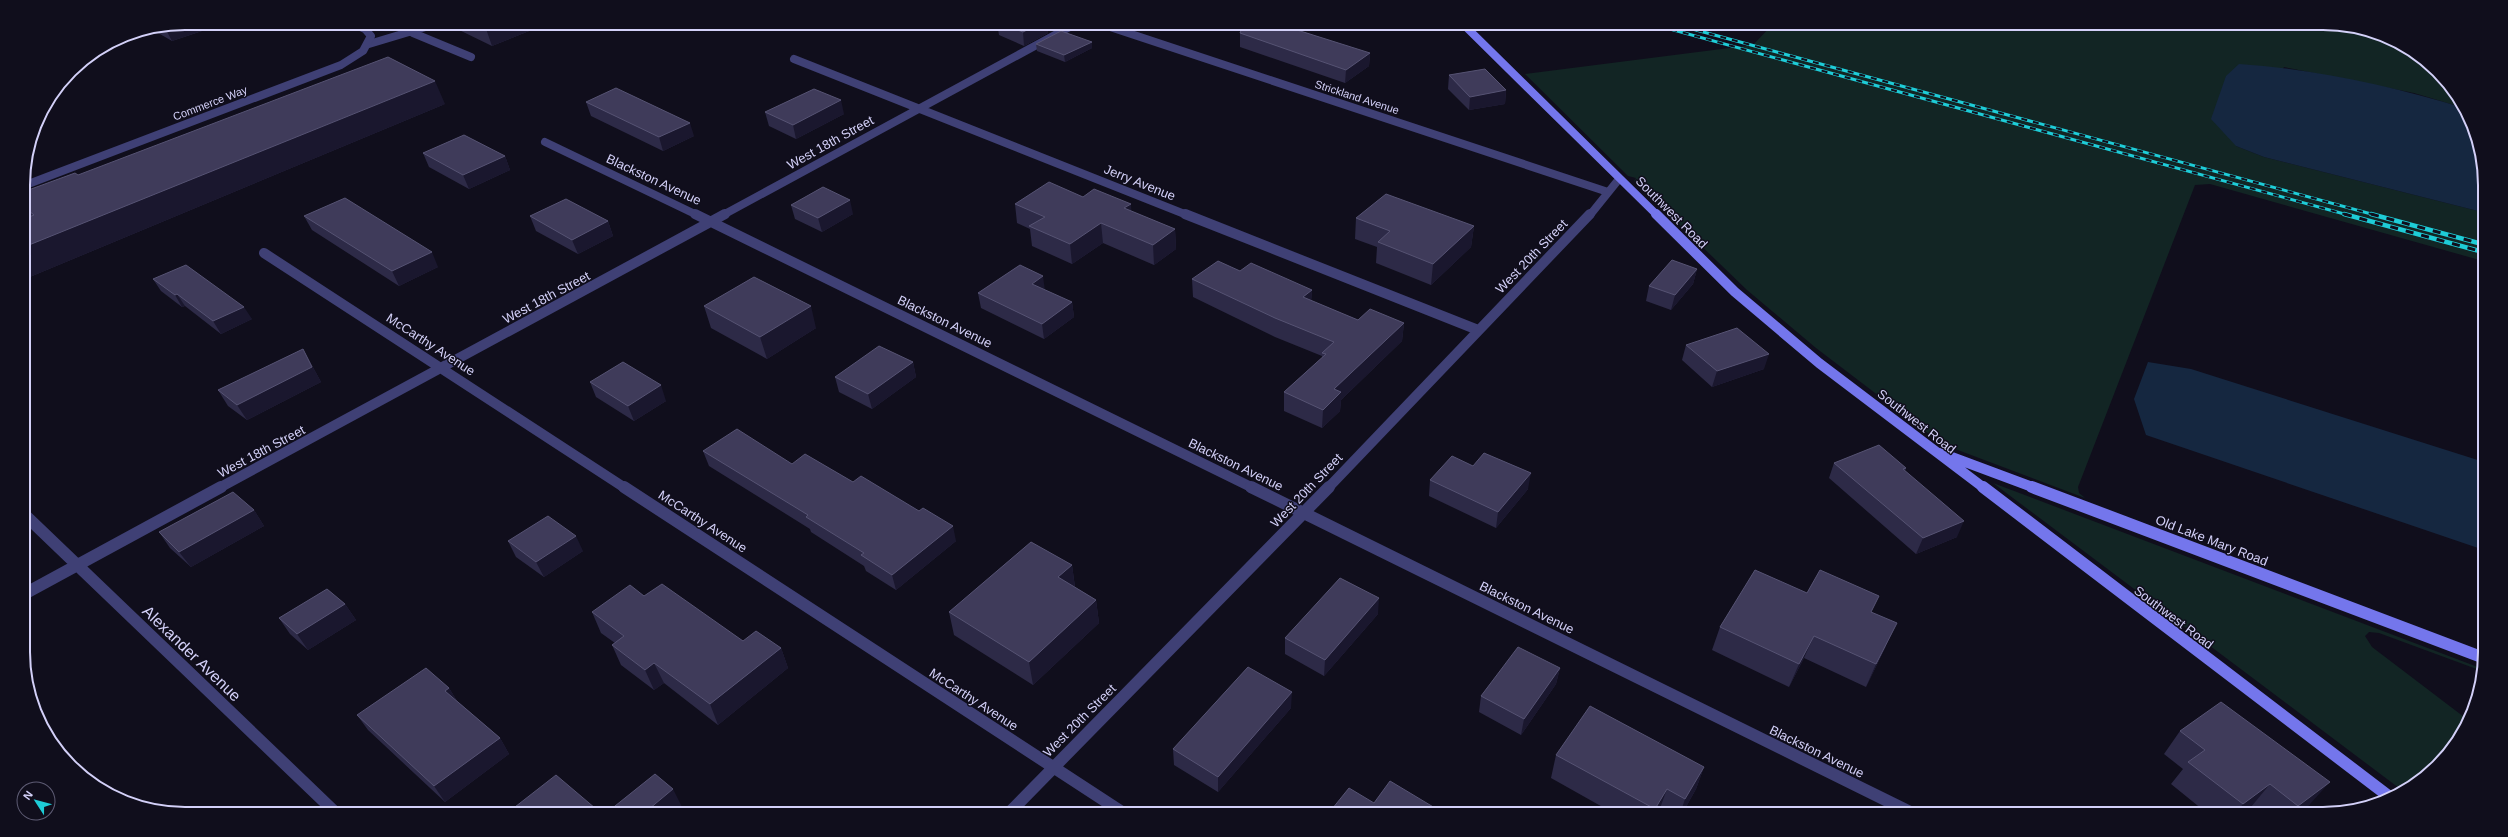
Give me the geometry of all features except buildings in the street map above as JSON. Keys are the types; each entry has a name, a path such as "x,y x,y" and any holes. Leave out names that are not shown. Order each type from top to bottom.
{"street":[{"path":"366,30 371,36 369,44 419,30"},
{"name":"West 18th Street","path":"30,591 712,222 917,108 1064,30"},
{"name":"Strickland Avenue","path":"1119,30 1608,192"},
{"name":"Southwest Road","path":"1469,30 1734,292 1819,363 1930,449 2385,794"},
{"path":"413,32 471,57"},
{"name":"Commerce Way","path":"30,183 341,65 360,55 369,44"},
{"name":"Jerry Avenue","path":"794,58 1478,330"},
{"name":"Blackston Avenue","path":"545,142 712,222 1900,807"},
{"name":"West 20th Street","path":"1015,807 1304,513 1587,218 1619,179"},
{"name":"McCarthy Avenue","path":"264,253 443,368 1114,807"},
{"name":"Old Lake Mary Road","path":"1930,449 2478,656"},
{"name":"Alexander Avenue","path":"30,520 330,807"}],"green space":[{"path":"1767,30 2333,30 2363,35 2391,46 2417,62 2439,83 2456,105 2414,93 2284,67 2236,146 2264,157 2478,211 2478,260 2210,184 2195,185 2078,487 2079,493 2085,498 1942,444 1816,348 1747,290 1634,181 1636,178 1628,176 1525,74 1753,45"},
{"path":"1993,483 2478,667 2477,669 2379,633 2369,632 2365,636 2372,647 2464,717 2452,738 2439,754 2417,775 2398,787"}],"water":[{"path":"2239,64 2267,66 2324,74 2353,80 2456,106 2470,135 2473,145 2478,175 2478,211 2264,157 2236,146 2211,119 2226,76"},
{"path":"2148,362 2191,369 2478,460 2478,548 2146,435 2134,399"}],"railway":[{"path":"1674,30 2348,215"},
{"path":"1696,30 2375,215"},
{"path":"2344,214 2478,251"},
{"path":"2371,214 2478,243"}]}
